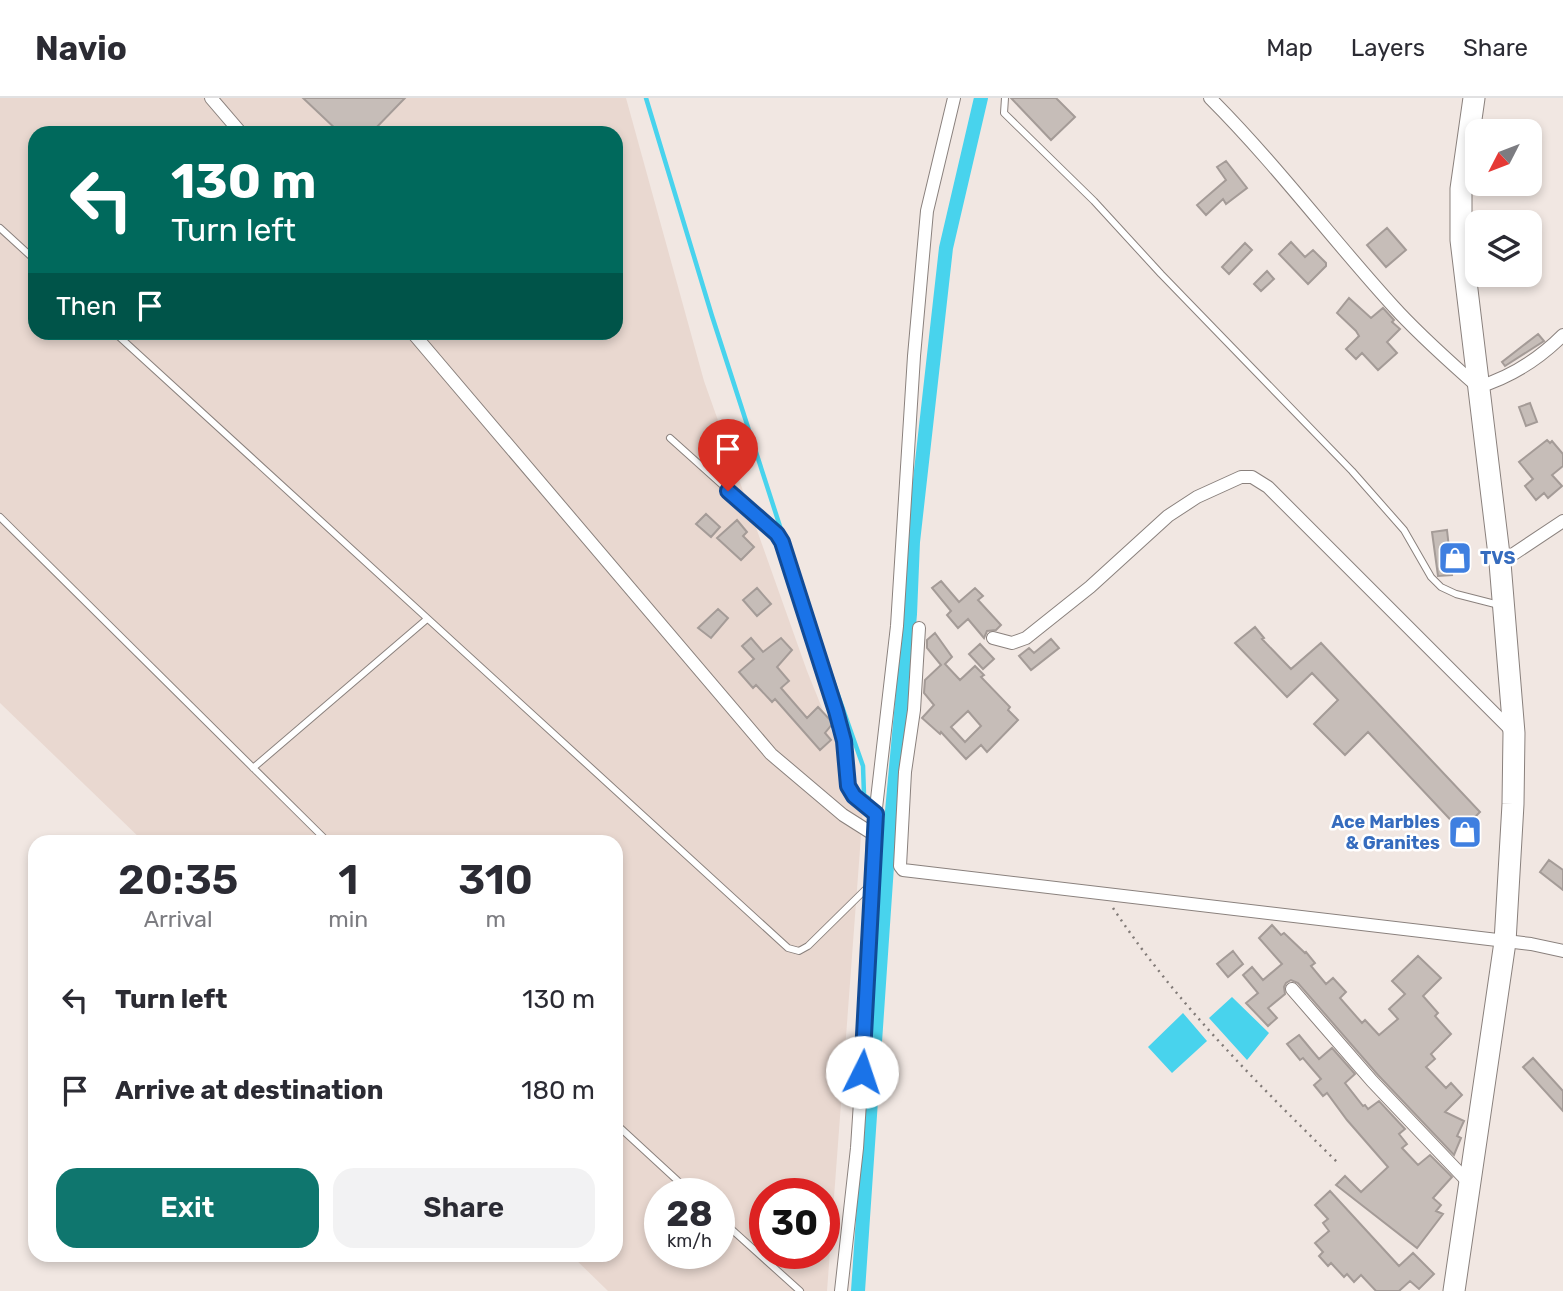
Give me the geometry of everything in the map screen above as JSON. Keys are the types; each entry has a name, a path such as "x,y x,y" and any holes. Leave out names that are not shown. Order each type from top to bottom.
{"highway":[{"path":"1454,1291 1505,942 1513,804 1514,733 1504,606 1464,276 1460,214 1466,146 1474,98"}],"street":[{"path":"211,98 235,126"},
{"path":"841,1291 858,1148 873,834 900,593 914,356 927,211 954,98"},
{"path":"1210,98 1252,140 1393,306 1430,345 1478,387 1501,380 1525,366 1563,335"},
{"path":"419,340 771,754 843,815 873,834"},
{"path":"993,638 1012,643 1026,638 1090,587 1168,516 1197,497 1231,480 1252,477 1268,487 1514,733"},
{"path":"1500,563 1563,521"},
{"path":"919,628 914,710 905,772 900,866 903,870 1531,944 1563,951"},
{"path":"881,769 905,772"},
{"path":"1292,989 1372,1081 1470,1184"}],"lane":[{"path":"1005,98 1004,113 1094,201 1161,274 1353,471 1404,530 1431,577 1441,587 1482,602 1504,606"},
{"path":"0,228 28,254"},
{"path":"123,340 789,948 799,951 808,946 872,882"},
{"path":"670,438 777,534 782,542 836,711 844,741 848,786 854,796 876,814"},
{"path":"0,517 321,835"},
{"path":"253,768 427,619"},
{"path":"623,1130 675,1178"},
{"path":"735,1232 800,1291"}],"path":[{"path":"1103,893 1138,945 1237,1063 1339,1164"}],"shaded area":[{"path":"0,98 626,98 704,381 807,671 863,809 835,1178 749,1178 749,1269 829,1269 827,1291 608,1291 578,1262 623,1262 623,835 137,835 0,703"}],"water":[{"path":"1232,997 1269,1033 1247,1060 1209,1018"},
{"path":"1183,1013 1207,1041 1172,1073 1148,1047"}],"building":[{"path":"303,98 405,98 378,126 333,126"},
{"path":"1011,98 1056,98 1075,117 1051,140"},
{"path":"1226,161 1247,188 1226,204 1223,199 1206,215 1197,205 1226,180 1217,167"},
{"path":"1387,228 1406,250 1386,267 1367,245"},
{"path":"1291,242 1305,257 1313,250 1326,263 1308,284 1279,254"},
{"path":"1245,243 1252,250 1229,274 1222,267"},
{"path":"1267,271 1274,279 1261,291 1254,284"},
{"path":"1349,298 1371,318 1383,308 1400,329 1387,342 1397,353 1378,370 1362,353 1356,359 1346,349 1359,336 1337,313"},
{"path":"1538,334 1544,341 1505,366 1502,362"},
{"path":"1530,403 1537,422 1526,426 1519,407"},
{"path":"1547,440 1550,443 1552,441 1563,454 1563,466 1552,475 1562,486 1548,498 1544,493 1536,500 1525,486 1533,479 1519,462"},
{"path":"706,514 720,527 711,537 696,524"},
{"path":"737,520 747,532 743,536 754,547 741,560 717,538"},
{"path":"1447,530 1452,575 1438,576 1432,532"},
{"path":"941,581 959,602 975,588 983,596 978,600 1001,625 996,630 987,631 984,638 968,619 958,628 947,615 951,611 932,588"},
{"path":"757,588 771,604 757,616 743,600"},
{"path":"718,609 728,618 711,638 698,628"},
{"path":"1255,627 1264,638 1262,639 1291,669 1321,643 1480,812 1461,831 1368,732 1345,755 1314,724 1338,700 1312,673 1287,697 1235,643"},
{"path":"935,633 952,657 945,664 960,680 975,666 984,675 981,677 1010,707 1008,710 1018,720 987,752 981,745 966,759 941,732 940,734 922,718 934,705 924,693 925,680 941,665 927,648 927,640","holes":["968,711 981,726 965,742 951,727"]},
{"path":"751,638 763,652 781,638 792,650 777,667 789,681 781,688 807,718 818,707 833,723 825,733 831,740 820,750 775,699 772,702 756,685 753,688 739,672 754,659 742,646"},
{"path":"1051,639 1059,648 1031,670 1019,656 1029,648 1034,653"},
{"path":"980,644 994,659 983,669 969,654"},
{"path":"1549,860 1563,870 1563,890 1540,872"},
{"path":"1272,925 1281,935 1284,933 1306,952 1315,963 1311,966 1326,984 1333,978 1346,992 1340,998 1362,1023 1365,1020 1379,1035 1398,1019 1389,1009 1405,994 1392,981 1418,956 1441,978 1423,996 1438,1013 1435,1016 1451,1034 1431,1054 1435,1059 1426,1067 1446,1088 1451,1083 1462,1095 1445,1112 1464,1121 1457,1136 1461,1138 1454,1155 1378,1075 1298,983 1291,980 1286,983 1285,994 1268,1008 1277,1018 1268,1026 1246,1003 1258,993 1243,975 1252,967 1263,980 1282,964 1259,938"},
{"path":"1233,951 1243,964 1228,977 1217,964"},
{"path":"1299,1035 1319,1059 1332,1048 1355,1074 1345,1083 1363,1106 1368,1109 1379,1101 1405,1129 1399,1134 1407,1144 1402,1148 1418,1165 1430,1155 1452,1177 1433,1198 1441,1205 1436,1211 1443,1214 1417,1248 1336,1185 1345,1176 1361,1192 1388,1167 1327,1093 1323,1096 1314,1085 1321,1079 1287,1044"},
{"path":"1533,1058 1563,1091 1563,1111 1523,1067"},
{"path":"1330,1191 1399,1266 1413,1253 1434,1274 1419,1289 1410,1281 1399,1291 1376,1291 1361,1275 1354,1282 1347,1274 1344,1277 1331,1263 1328,1266 1319,1256 1323,1252 1315,1243 1329,1231 1323,1223 1328,1219 1315,1205"}],"waterway":[{"path":"646,98 712,316 786,545"},
{"path":"858,1291 887,866 910,614 913,542 946,248 981,98"},
{"path":"794,570 863,766 864,795 870,799"}],"place":[{"name":"TVS","path":"1455,558"},
{"name":"Ace Marbles & Granites","path":"1465,832"}],"route":[{"path":"728,491 777,534 782,542 836,711 844,741 848,786 854,796 876,814 862,1072"}]}
